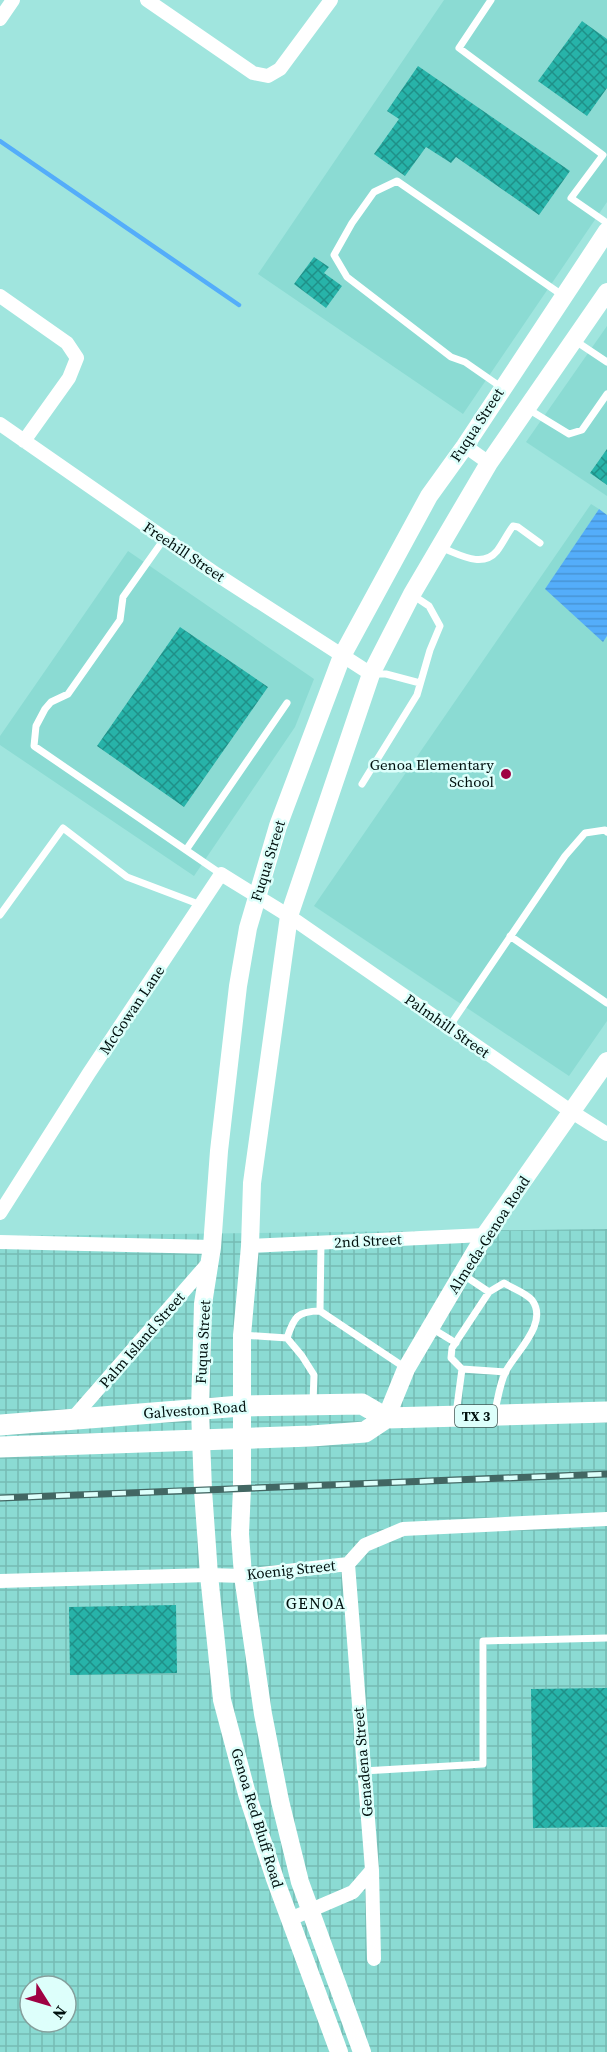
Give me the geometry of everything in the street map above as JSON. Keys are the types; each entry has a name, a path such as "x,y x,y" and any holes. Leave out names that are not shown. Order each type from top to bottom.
{"main road":[{"name":"Fuqua Street","path":"209,1575 202,1490 200,1410 203,1304 211,1254 219,1151 238,986 256,897 278,826 342,656 429,496 465,446 607,231"},
{"name":"Fuqua Street","path":"243,1576 240,1534 242,1335 250,1246 252,1183 289,916 371,674 412,594 489,463 607,292"},
{"name":"Almeda-Genoa Road","path":"386,1418 406,1369 486,1235 607,1061"},
{"name":"Galveston Road","path":"0,1425 241,1406 362,1404 386,1418"},
{"name":"Galveston Road","path":"0,1447 242,1439 364,1432 386,1418 607,1412"},
{"name":"Genoa Red Bluff Road","path":"209,1575 222,1700 247,1794 339,2052"},
{"name":"Genoa Red Bluff Road","path":"243,1576 263,1714 280,1802 300,1882 362,2052"}],"street":[{"path":"0,19 13,0"},
{"path":"147,0 253,73 268,76 279,69 331,0"},
{"path":"0,296 67,343 77,358 69,378 24,441"},
{"name":"Freehill Street","path":"0,424 164,539 371,674"},
{"path":"465,446 489,463"},
{"path":"221,874 289,916"},
{"name":"McGowan Lane","path":"0,1213 89,1073 221,874"},
{"name":"Palmhill Street","path":"289,916 607,1134"},
{"name":"2nd Street","path":"250,1246 486,1235"},
{"path":"0,1242 211,1254"},
{"name":"Palm Island Street","path":"73,1418 211,1254"},
{"name":"Koenig Street","path":"0,1581 243,1576 348,1564 365,1545 403,1529 607,1519"},
{"name":"Genadena Street","path":"348,1564 372,1870 374,1959"},
{"path":"290,1919 353,1892 372,1870"}],"lane":[{"path":"491,0 459,48 605,152 571,198 607,223"},
{"path":"502,388 465,362 451,357 347,277 334,255 352,223 374,192 397,182 564,297"},
{"path":"574,340 607,362"},
{"path":"527,408 569,434 582,430 607,394"},
{"path":"440,547 471,559 486,560 496,552 513,526 518,527 540,543"},
{"path":"164,539 123,597 120,621 68,694 51,702 45,709 36,726 34,746 221,874"},
{"path":"362,784 417,695 430,650 440,626 429,606 412,594"},
{"path":"371,674 386,674 420,683"},
{"path":"186,850 286,704"},
{"path":"0,915 63,828 127,877 201,905"},
{"path":"449,1027 565,856 585,833 605,830 607,832"},
{"path":"510,936 607,1003"},
{"path":"320,1311 321,1243"},
{"path":"462,1274 489,1292"},
{"path":"494,1415 506,1372 533,1329 537,1317 531,1299 504,1283 489,1292 452,1348 451,1358 462,1369 506,1372"},
{"path":"287,1338 293,1320 305,1311 320,1311 406,1369"},
{"path":"430,1328 456,1343"},
{"path":"242,1335 287,1338 314,1375 313,1406"},
{"path":"456,1416 462,1369"},
{"path":"363,1771 483,1764 483,1641 607,1638"}],"shaded area":[{"path":"444,0 607,0 607,202 463,414 258,274"},
{"path":"607,326 607,496 526,442"},
{"name":"Genoa Elementary School","path":"591,504 599,509 546,589 603,641 607,636 607,1021 569,1076 314,906"},
{"path":"128,551 314,679 295,727 194,876 0,745 0,736"},
{"path":"607,1229 607,2052 0,2052 0,1236"}],"water":[{"path":"599,509 607,515 607,636 603,642 545,589"}],"building":[{"path":"582,21 607,39 607,88 587,116 538,81"},
{"path":"418,66 570,171 539,215 456,157 451,163 426,147 405,176 374,154 399,119 387,111"},
{"path":"314,257 329,267 324,273 342,286 326,308 294,284"},
{"path":"607,449 607,485 590,473"},
{"path":"180,627 268,687 184,807 97,746"},
{"path":"176,1605 177,1673 70,1675 69,1607"},
{"path":"607,1688 607,1827 533,1828 531,1689"}],"waterway":[{"path":"0,141 239,305"}],"railway":[{"path":"0,1498 607,1474"}],"place":[{"name":"Genoa Elementary School","path":"506,774"}],"district":[{"name":"GENOA","path":"316,1603"}]}
